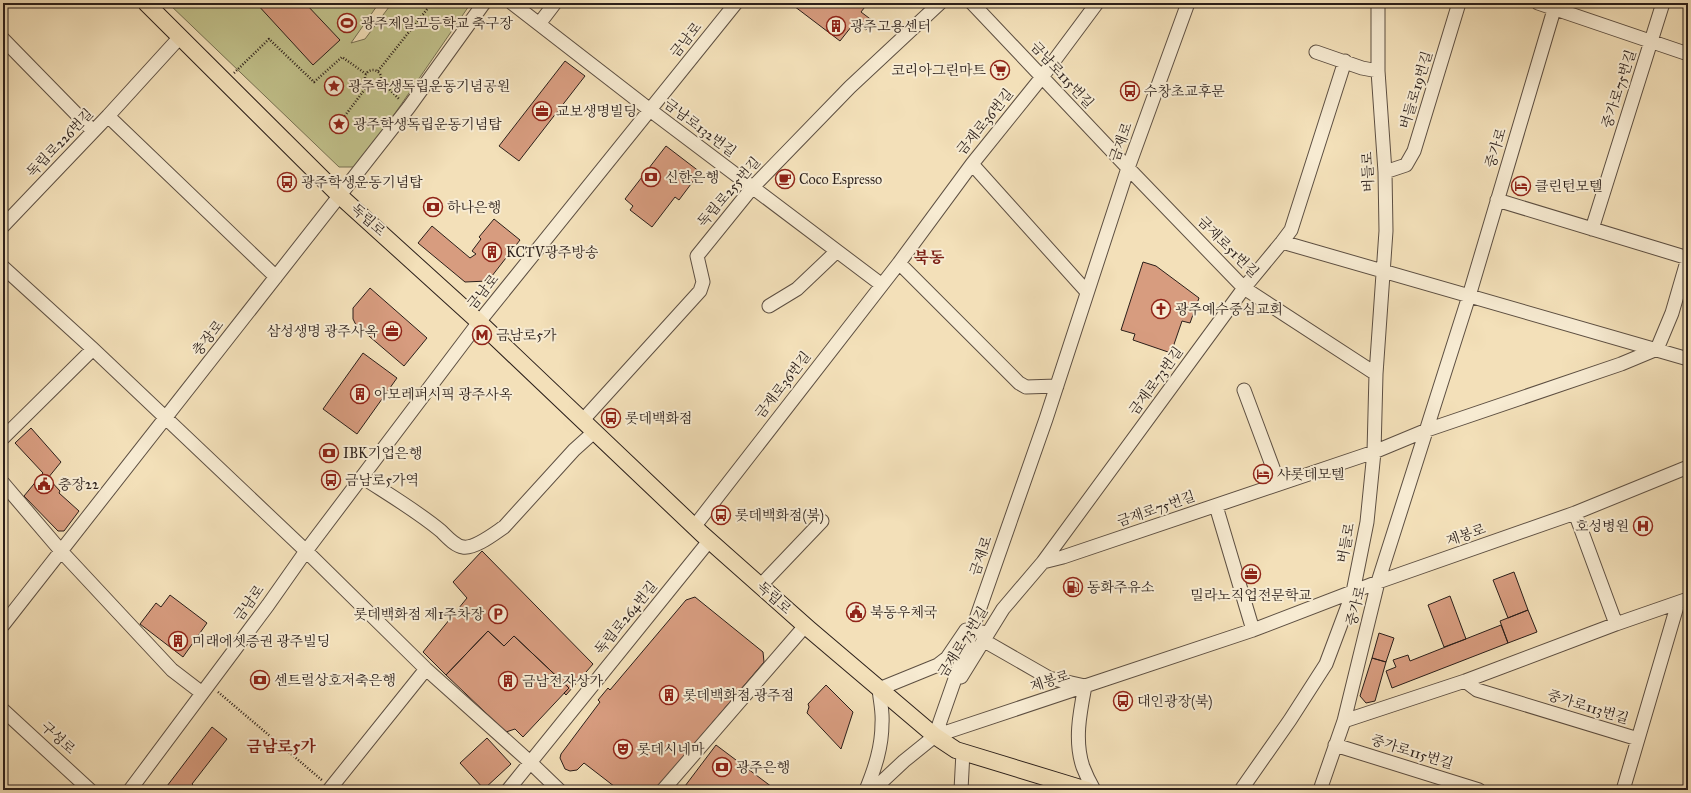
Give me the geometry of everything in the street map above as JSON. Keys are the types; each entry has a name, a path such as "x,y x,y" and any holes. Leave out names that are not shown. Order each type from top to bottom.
{"main road":[{"name":"독립로","path":"146,3 340,196 479,322 709,541 807,628 934,736 956,750 1087,790"}],"street":[{"name":"충장로","path":"3,625 410,107 484,3"},
{"name":"금남로132번길","path":"512,3 752,188 882,285"},
{"path":"539,24 555,3"},
{"name":"금남로","path":"130,790 268,605 306,551 479,322 736,3"},
{"name":"독립로255번길","path":"582,421 700,291 703,282 697,256 752,188 850,87 940,3"},
{"name":"금남로115번길","path":"972,3 1128,168"},
{"name":"금재로36번길","path":"694,526 899,263 972,164 1042,77 1097,3"},
{"name":"금재로","path":"934,736 980,608 1056,386 1128,168 1188,3"},
{"name":"버들로","path":"1241,790 1290,720 1326,664 1353,592 1367,522 1374,452 1376,374 1386,231 1385,172 1378,71 1378,3"},
{"name":"버들로19번길","path":"1385,172 1406,165 1414,151 1459,3"},
{"path":"1538,3 1555,6"},
{"name":"중가로75번길","path":"1592,229 1663,3"},
{"name":"중가로75번길","path":"1555,6 1688,54"},
{"name":"중가로","path":"1320,790 1344,721 1378,582 1469,296 1555,6"},
{"name":"독립로226번길","path":"3,226 108,116 180,37"},
{"path":"3,39 93,131"},
{"path":"1316,52 1362,68 1378,71"},
{"name":"금재로73번길","path":"948,698 1003,609 1043,562 1244,288 1291,230 1345,61"},
{"name":"독립로226번길","path":"108,116 276,277"},
{"path":"972,164 1087,292"},
{"name":"금재로51번길","path":"1128,168 1244,288 1376,374"},
{"path":"1426,430 1621,364 1657,349 1672,313 1688,258 1497,200"},
{"path":"1282,242 1688,359"},
{"path":"769,306 797,289 837,251"},
{"path":"899,263 1019,383 1026,387 1056,386"},
{"path":"3,267 93,349 306,551 426,669 559,790"},
{"path":"3,438 93,349"},
{"path":"1244,390 1279,484"},
{"name":"금재로75번길","path":"1043,562 1063,557 1374,452 1426,430"},
{"path":"362,477 436,527 452,541 463,548 470,547 493,535 504,526 574,450 594,432"},
{"name":"제봉로","path":"873,790 934,736 1253,630 1378,582 1575,513 1688,467"},
{"path":"3,483 61,551 172,670 206,688"},
{"path":"1216,506 1253,630"},
{"path":"1575,513 1616,624"},
{"path":"760,586 822,521"},
{"name":"독립로264번길","path":"508,790 709,541"},
{"name":"중가로113번길","path":"1344,721 1466,681 1616,624 1683,601"},
{"name":"중가로113번길","path":"1466,681 1477,690 1638,739 1683,601"},
{"path":"980,608 981,629 984,639 1000,651 1049,678 1085,686 1079,716 1079,741 1083,767 1094,790"},
{"path":"866,790 875,767 881,745 882,722 879,689 928,670 946,658 980,608"},
{"path":"663,790 807,628"},
{"path":"672,790 807,628"},
{"path":"330,789 426,669"},
{"name":"구성로","path":"3,710 90,790"},
{"path":"1623,790 1638,739"},
{"name":"중가로115번길","path":"1335,745 1479,790"},
{"path":"961,790 963,752"}],"path":[{"path":"378,71 432,3"},
{"path":"225,83 268,39 314,82 342,57 366,74"},
{"path":"368,85 365,78 366,74 371,70 378,71"},
{"path":"378,71 382,78 381,81 410,107"},
{"path":"368,85 375,86 381,81"},
{"path":"341,121 368,85"},
{"path":"206,688 330,789"}],"green space":[{"name":"광주학생독립운동기념공원","path":"168,3 379,3 351,43 365,39 392,3 471,3 367,154 354,167 339,167"}],"building":[{"path":"256,3 305,3 340,40 313,65"},
{"name":"광주고용센터","path":"790,3 868,3 861,12 873,21 866,30 855,22 840,41"},
{"name":"교보생명빌딩","path":"565,61 585,76 519,161 499,146"},
{"path":"666,146 700,172 679,200 675,197 652,227 630,210 633,206 625,199"},
{"name":"KCTV광주방송","path":"494,219 520,240 488,281 465,282 418,243 432,226 470,258 476,254 472,251 481,239 479,237"},
{"name":"광주예수중심교회","path":"1143,262 1156,266 1199,298 1190,323 1182,321 1171,353 1133,340 1135,334 1121,330"},
{"name":"삼성생명 광주사옥","path":"370,288 427,338 404,366 356,325 353,319 353,308"},
{"name":"아모레퍼시픽 광주사옥","path":"363,353 397,378 357,434 323,409"},
{"name":"충장22","path":"31,428 61,462 48,478 60,491 59,493 79,511 64,531 58,531 24,496 43,473 15,443"},
{"name":"롯데백화점 제1주차장","path":"482,551 593,664 566,695 564,693 569,688 514,636 504,646 488,631 446,675 423,652 467,598 453,582"},
{"path":"1514,572 1528,610 1508,618 1493,580"},
{"name":"미래에셋증권 광주빌딩","path":"170,595 207,623 183,657 140,624 156,603 161,607"},
{"path":"1450,596 1466,639 1444,647 1428,605"},
{"name":"롯데백화점 광주점","path":"695,597 763,652 764,662 655,790 619,790 584,763 577,770 570,771 565,769 560,758 561,754 600,702 598,700 608,688 610,690 686,600"},
{"path":"1528,610 1537,632 1508,643 1500,621"},
{"path":"1501,625 1508,643 1392,688 1386,671 1396,667 1393,660 1408,655 1410,661"},
{"name":"금남전자상가","path":"488,631 504,646 514,636 569,688 523,737 515,729 506,732 446,675"},
{"path":"1379,633 1394,638 1386,662 1372,658"},
{"path":"1372,658 1386,662 1375,701 1366,703 1360,696"},
{"path":"826,685 853,712 841,749 807,713 809,707 808,704"},
{"path":"212,727 227,739 192,784 195,787 193,790 164,790"},
{"path":"487,738 511,764 484,789 460,763"},
{"name":"광주은행","path":"716,745 776,790 682,790"}],"place":[{"name":"광주제일고등학교 축구장","path":"347,23"},
{"name":"광주고용센터","path":"836,26"},
{"name":"코리아그린마트","path":"1000,70"},
{"name":"광주학생독립운동기념공원","path":"334,86"},
{"name":"수창초교후문","path":"1130,91"},
{"name":"교보생명빌딩","path":"542,111"},
{"name":"광주학생독립운동기념탑","path":"339,124"},
{"name":"신한은행","path":"651,177"},
{"name":"Coco Espresso","path":"785,179"},
{"name":"광주학생운동기념탑","path":"287,182"},
{"name":"클린턴모텔","path":"1521,186"},
{"name":"하나은행","path":"433,207"},
{"name":"KCTV광주방송","path":"492,252"},
{"name":"광주예수중심교회","path":"1161,309"},
{"name":"삼성생명 광주사옥","path":"392,331"},
{"name":"금남로5가","path":"482,335"},
{"name":"아모레퍼시픽 광주사옥","path":"360,394"},
{"name":"롯데백화점","path":"611,418"},
{"name":"IBK기업은행","path":"329,453"},
{"name":"샤롯데모텔","path":"1263,474"},
{"name":"금남로5가역","path":"331,480"},
{"name":"충장22","path":"44,484"},
{"name":"롯데백화점(북)","path":"721,515"},
{"name":"호성병원","path":"1643,526"},
{"name":"밀라노직업전문학교","path":"1251,574"},
{"name":"동화주유소","path":"1073,587"},
{"name":"북동우체국","path":"856,612"},
{"name":"롯데백화점 제1주차장","path":"498,614"},
{"name":"미래에셋증권 광주빌딩","path":"178,641"},
{"name":"센트럴상호저축은행","path":"260,680"},
{"name":"금남전자상가","path":"508,681"},
{"name":"롯데백화점 광주점","path":"669,695"},
{"name":"대인광장(북)","path":"1123,701"},
{"name":"롯데시네마","path":"623,749"},
{"name":"광주은행","path":"722,767"}],"district":[{"name":"북동","path":"929,257"},
{"name":"금남로5가","path":"281,746"}]}
